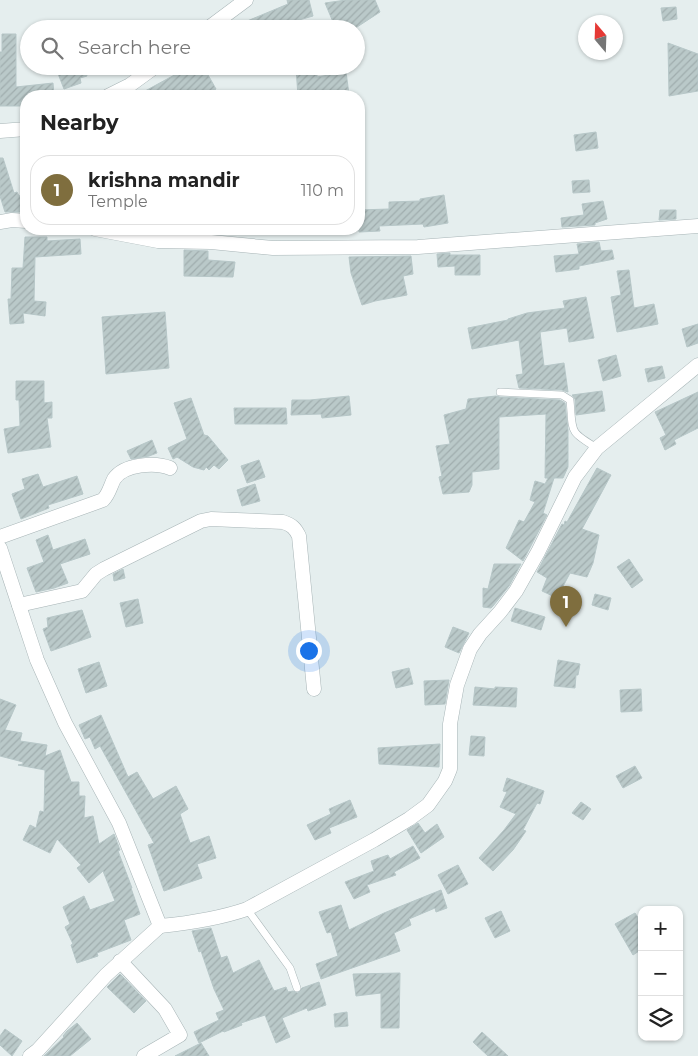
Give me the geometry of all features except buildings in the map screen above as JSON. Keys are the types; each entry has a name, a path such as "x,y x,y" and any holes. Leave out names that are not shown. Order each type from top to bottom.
{"street":[{"path":"219,20 246,0"},
{"path":"120,90 144,75"},
{"path":"0,131 20,129"},
{"path":"0,222 20,221"},
{"path":"126,235 158,241 211,242 273,248 418,247 698,226"},
{"path":"30,1056 38,1050 82,1000 120,962 160,926 205,921 247,909 374,840 428,805 446,781 450,769 450,724 458,685 470,649 516,591 538,552 575,477 597,448 698,365"},
{"path":"0,537 103,500 109,493 114,480 127,470 153,464 170,468"},
{"path":"19,606 82,591 96,574 104,569 201,521 211,519 283,522 296,529 299,536 314,689"},
{"path":"0,548 37,660 65,724 119,822 160,926"},
{"path":"120,962 165,1010 180,1035 144,1056"}],"lane":[{"path":"500,392 562,395 570,400 573,431 580,438 597,448"},
{"path":"247,909 290,968 297,988"}],"place":[{"name":"krishna mandir","path":"566,627"}]}
